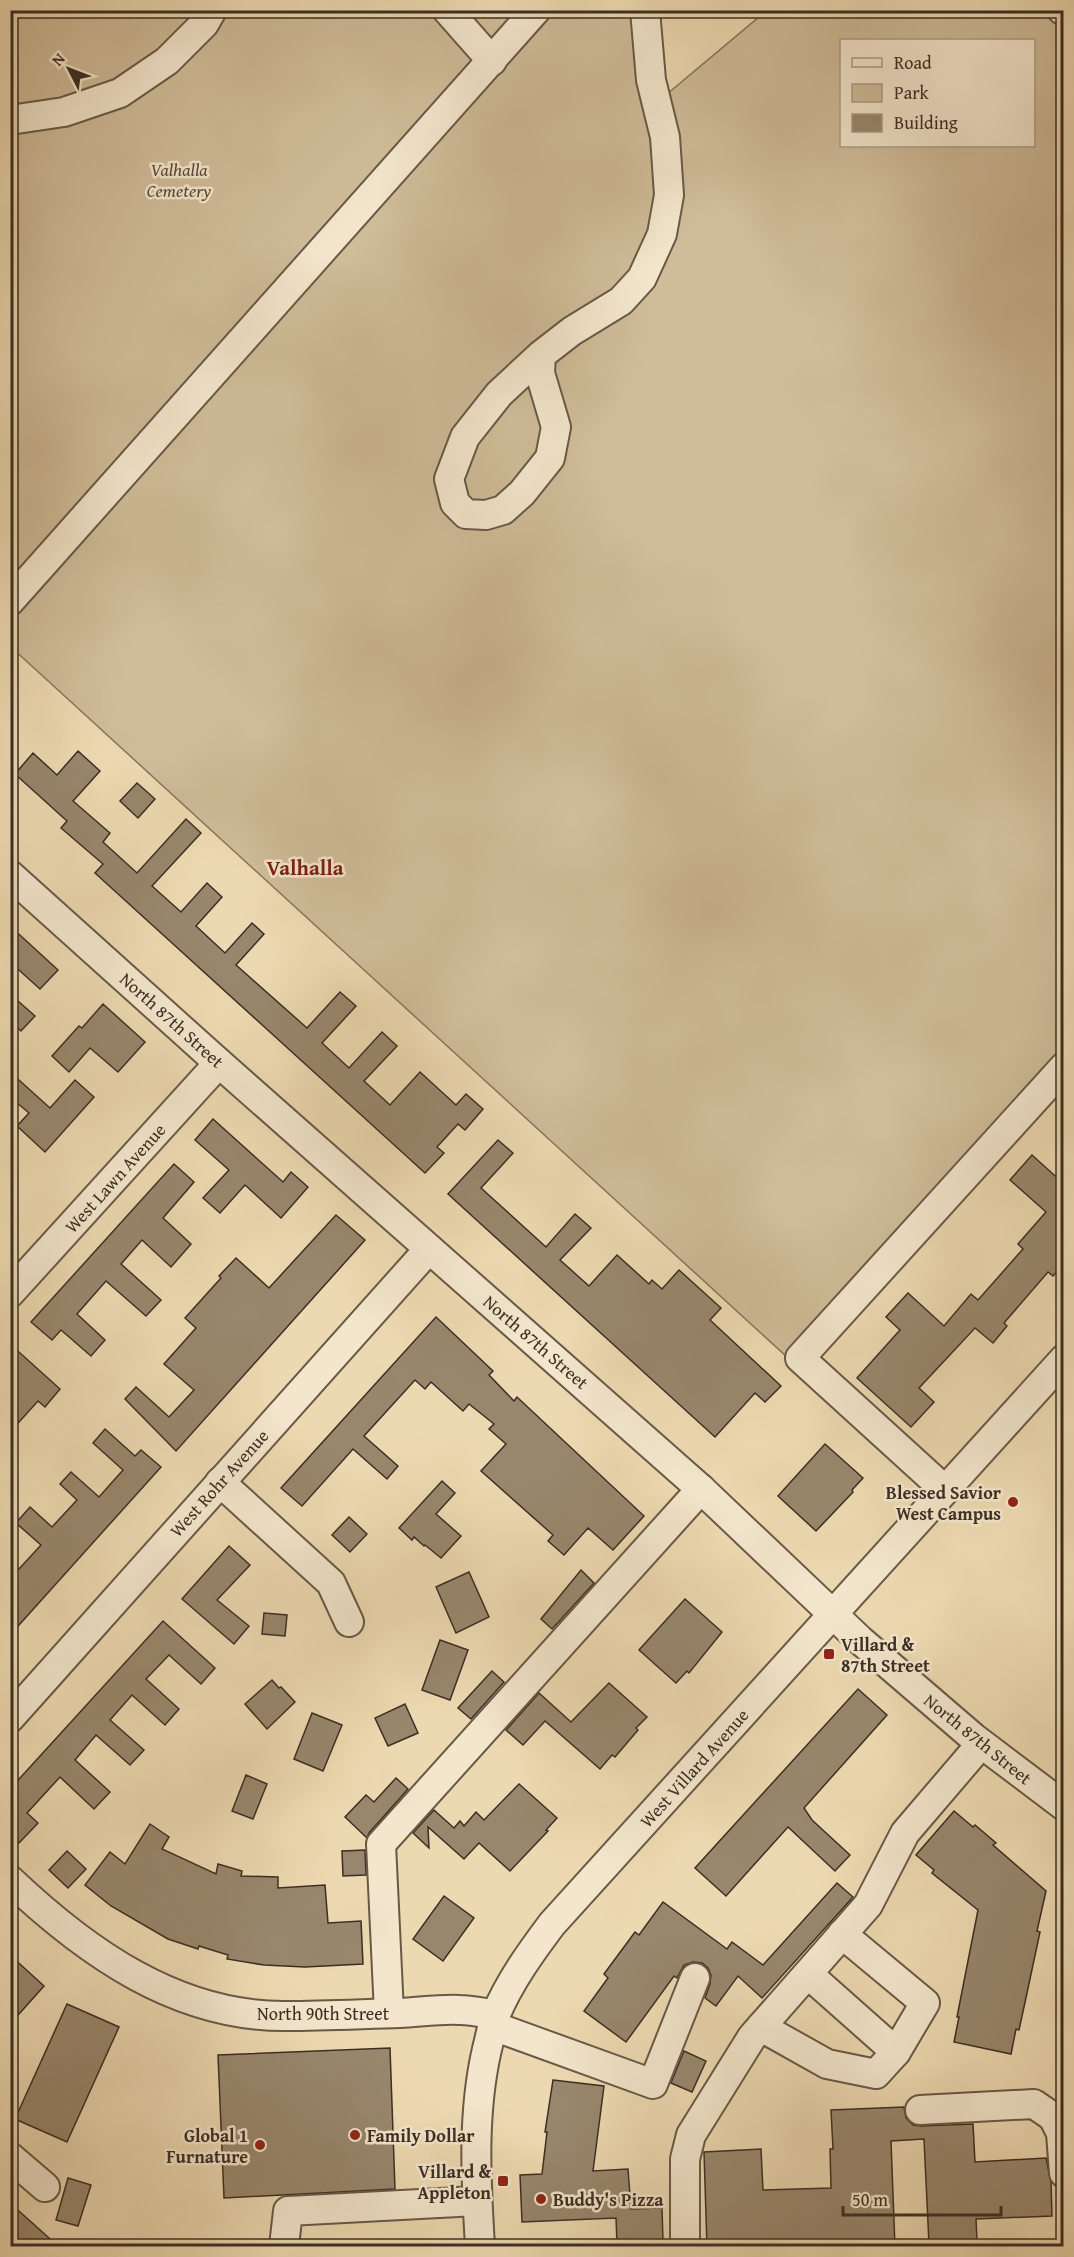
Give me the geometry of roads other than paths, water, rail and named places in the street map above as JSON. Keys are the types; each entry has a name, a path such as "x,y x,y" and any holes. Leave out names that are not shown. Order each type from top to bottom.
{"street":[{"path":"10,120 63,112 120,93 167,61 204,24 212,10"},
{"path":"447,10 492,61"},
{"path":"10,601 536,10"},
{"path":"541,355 540,373 556,427 550,458 522,493 503,510 486,515 466,514 455,503 449,479 465,437 499,394 541,355 572,331 621,301 642,278 662,234 669,195 665,137 651,80 645,10"},
{"name":"North 87th Street","path":"10,875 701,1489 833,1614 981,1744 1064,1806"},
{"name":"West Lawn Avenue","path":"10,1293 219,1063"},
{"path":"945,1490 800,1358 1064,1067"},
{"name":"West Rohr Avenue","path":"10,1718 429,1249"},
{"name":"West Villard Avenue","path":"480,2247 477,2201 477,2105 494,2020 516,1976 552,1924 1064,1359"},
{"path":"220,1482 331,1583 349,1622"},
{"path":"389,2013 381,1844 701,1489"},
{"path":"685,2247 685,2159 691,2135 752,2037 868,1905 905,1833 981,1744"},
{"name":"North 90th Street","path":"10,1880 47,1915 124,1969 158,1988 207,2007 242,2013 283,2016 459,2010 494,2020 653,2084 695,1978"},
{"path":"761,2027 827,2064 876,2074 896,2052 925,2003 842,1934"},
{"path":"808,1974 896,2052"},
{"path":"920,2110 1034,2104 1053,2117 1061,2133 1064,2173"},
{"path":"10,2157 45,2187"},
{"path":"284,2247 288,2211 477,2201"}],"place":[{"name":"Blessed Savior West Campus","path":"1013,1502"},
{"name":"Villard & 87th Street","path":"829,1654"},
{"name":"Family Dollar","path":"355,2135"},
{"name":"Global 1 Furnature","path":"260,2145"},
{"name":"Villard & Appleton","path":"503,2181"},
{"name":"Buddy's Pizza","path":"541,2199"}],"district":[{"name":"Valhalla","path":"305,867"}],"park label":[{"name":"Valhalla Cemetery","path":"179,180"}]}
